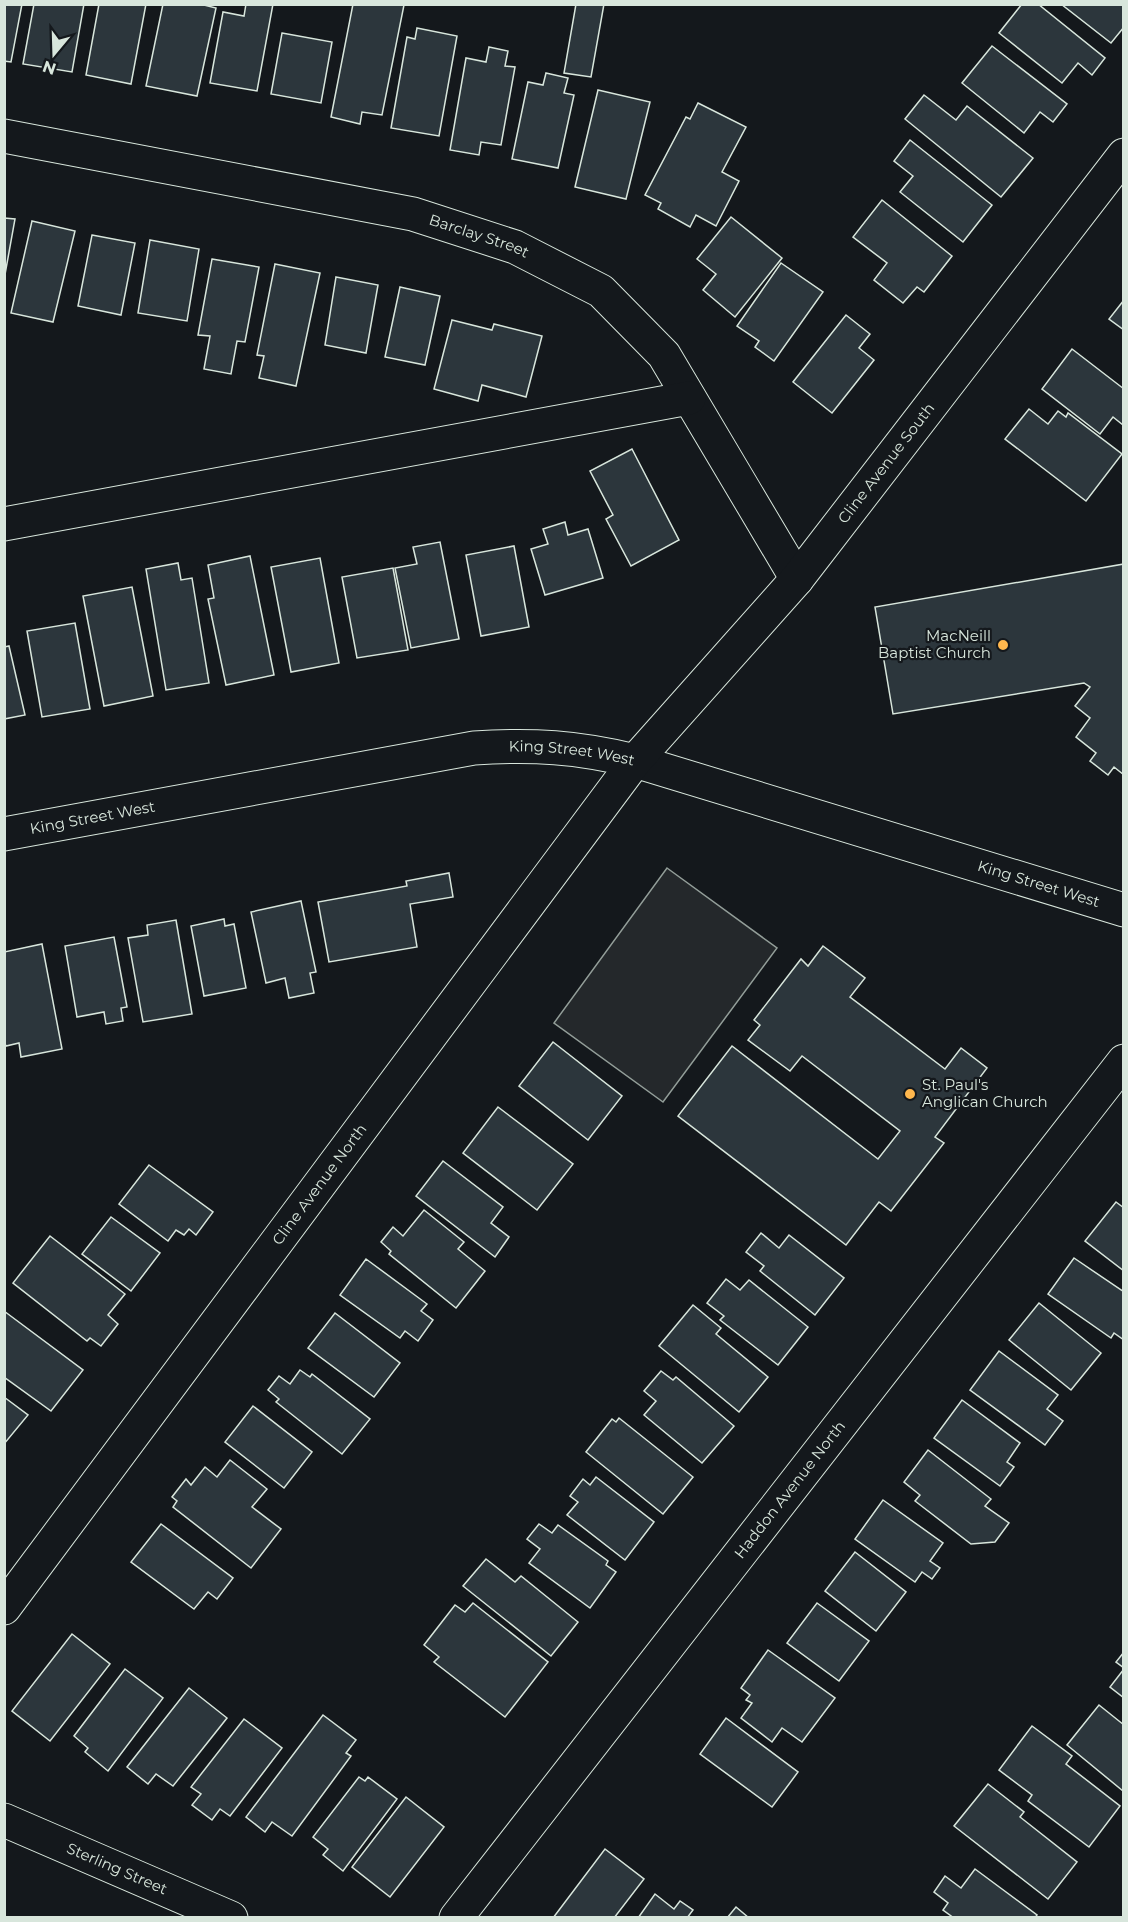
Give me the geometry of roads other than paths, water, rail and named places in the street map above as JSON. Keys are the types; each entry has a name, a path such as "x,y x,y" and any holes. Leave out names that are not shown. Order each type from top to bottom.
{"street":[{"name":"Barclay Street","path":"4,136 413,214 515,247 601,291 664,355 797,579"},
{"name":"Cline Avenue South","path":"635,761 797,579 1124,155"},
{"path":"4,524 689,398"},
{"name":"King Street West","path":"4,834 474,748 551,746 635,761 1124,910"},
{"name":"Cline Avenue North","path":"4,1608 635,761"},
{"name":"Haddon Avenue North","path":"456,1917 1124,1061"},
{"name":"Sterling Street","path":"4,1820 231,1917"}],"place":[{"name":"MacNeill Baptist Church","path":"1003,645"},
{"name":"St. Paul's Anglican Church","path":"910,1094"}]}
